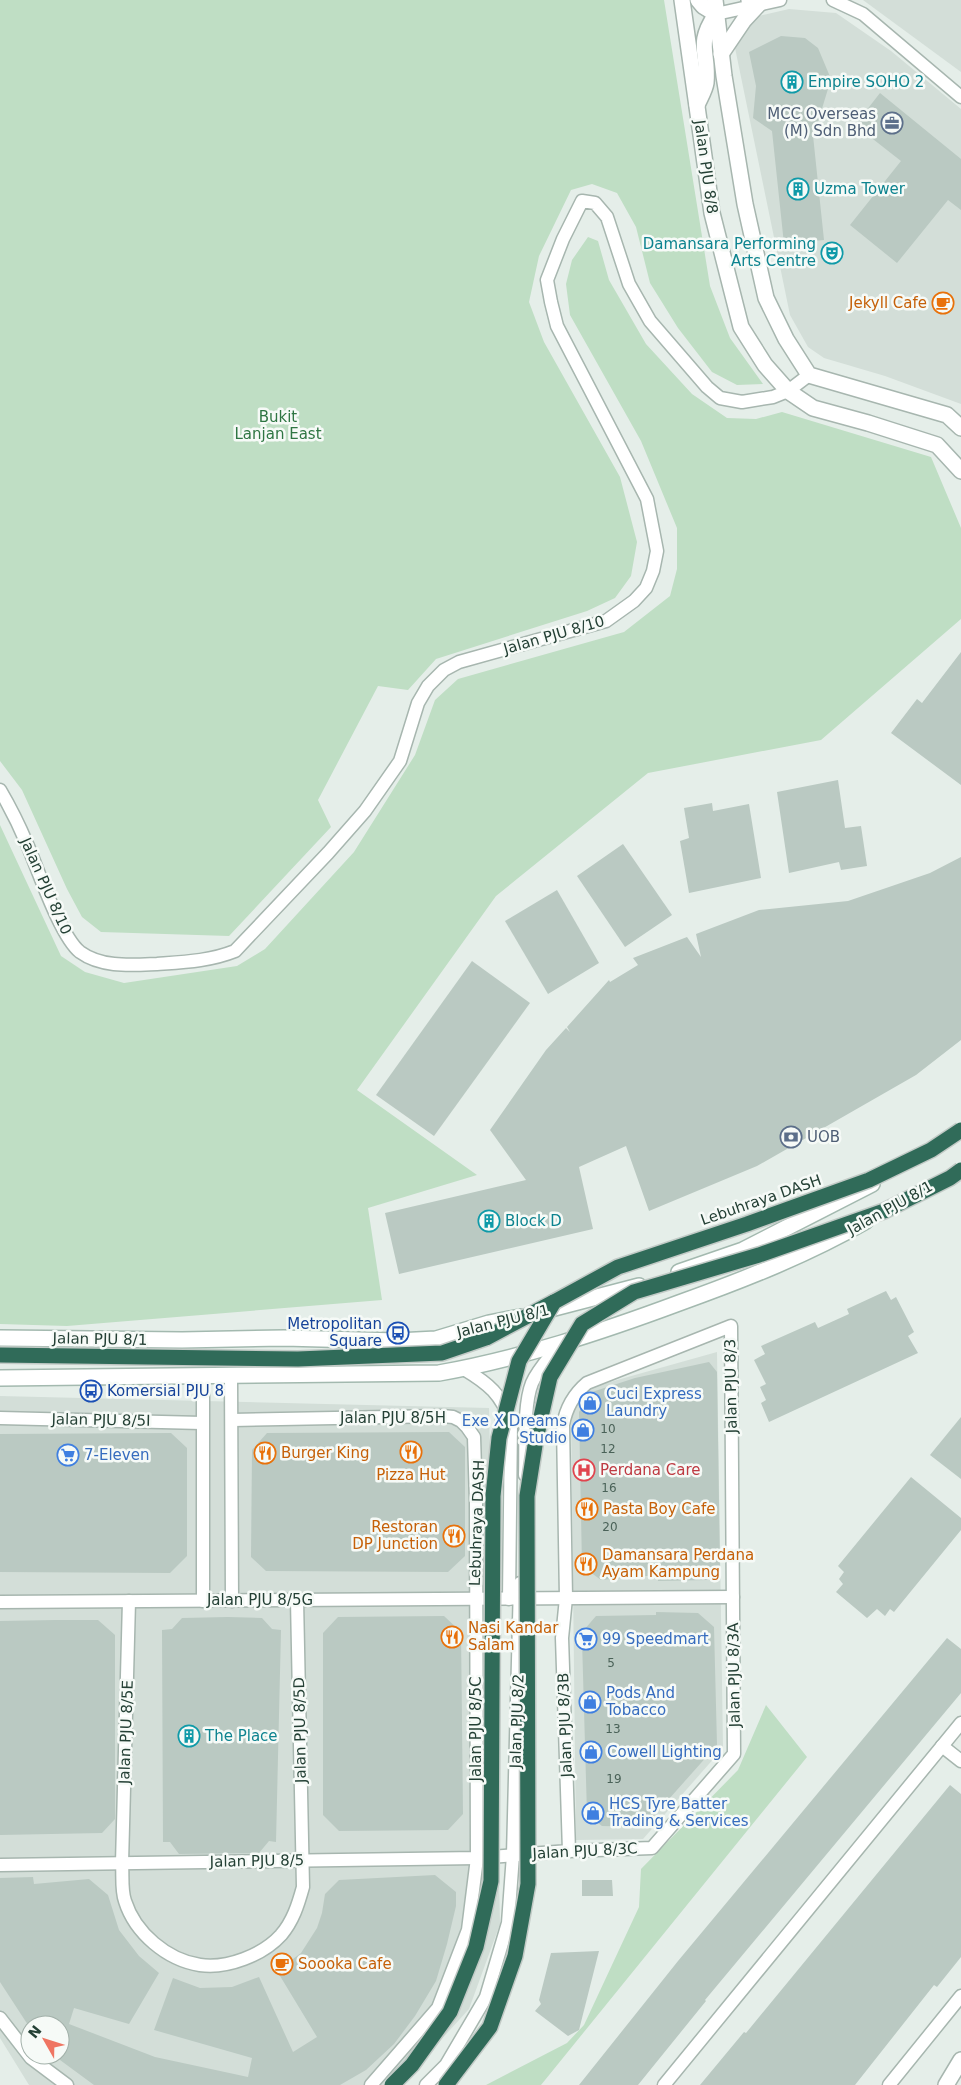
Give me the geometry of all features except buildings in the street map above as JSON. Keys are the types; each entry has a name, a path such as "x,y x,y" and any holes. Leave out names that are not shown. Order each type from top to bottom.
{"highway":[{"name":"Lebuhraya DASH","path":"392,2085 412,2065 450,2012 476,1947 491,1881 493,1496 499,1438 519,1360 554,1302 618,1266 747,1224 869,1180 931,1150 961,1130"},
{"path":"446,2085 490,2027 515,1956 528,1884 526,1496 550,1377 582,1324 634,1292 759,1255 884,1211 950,1178 961,1169"},
{"path":"0,1355 298,1359 442,1353 486,1338 554,1302"}],"main road":[{"name":"Jalan PJU 8/8","path":"682,0 712,213 741,327 765,365 788,392 813,408 938,445 961,471"},
{"path":"697,107 706,84 703,40 716,7 703,6 698,0"},
{"path":"721,54 754,2"},
{"name":"Jalan PJU 8/8","path":"716,7 721,54 745,204 766,298 786,339 809,375"},
{"path":"809,375 948,415 961,428"},
{"name":"Jalan PJU 8/1","path":"0,1338 172,1340 284,1338 397,1341 436,1339 489,1323 509,1320 629,1289 743,1250 902,1169 961,1122"},
{"name":"Jalan PJU 8/1","path":"0,1378 439,1373 464,1369 598,1333 749,1278 851,1230 961,1169"},
{"path":"946,2085 961,2060"}],"street":[{"path":"716,7 780,0"},
{"path":"834,0 863,14 961,97"},
{"name":"Jalan PJU 8/10","path":"0,790 26,842 54,908 71,942 80,952 99,961 132,966 196,962 219,957 235,951 365,811 400,761 418,703 428,686 444,670 459,662 606,621 634,602 646,588 653,571 657,550 647,499 558,326 547,280 570,224 582,201 595,203 607,216 629,284 650,322 707,387 720,398 742,402 773,397 788,392 809,375"},
{"name":"Jalan PJU 8/3","path":"566,1598 563,1425 565,1415 573,1398 588,1383 730,1326 733,1597"},
{"name":"Jalan PJU 8/2","path":"515,1599 528,1399 532,1383 540,1369 559,1345"},
{"name":"Jalan PJU 8/2","path":"426,2085 446,2065 486,1997 508,1923 513,1856 515,1599 511,1422 499,1396 486,1383 464,1369"},
{"path":"230,1376 232,1420 232,1601"},
{"path":"203,1377 203,1601"},
{"name":"Jalan PJU 8/5H","path":"232,1420 442,1416 453,1417 468,1426 474,1437 476,1501 475,1599"},
{"name":"Jalan PJU 8/5I","path":"0,1418 202,1423"},
{"path":"515,1599 733,1597"},
{"name":"Jalan PJU 8/3A","path":"733,1597 734,1754"},
{"name":"Jalan PJU 8/3B","path":"566,1598 562,1638 569,1851"},
{"name":"Jalan PJU 8/5C","path":"371,2085 438,2008 468,1930 476,1858 475,1599"},
{"name":"Jalan PJU 8/5G","path":"0,1602 515,1599"},
{"name":"Jalan PJU 8/5D","path":"122,1863 124,1899 131,1916 141,1930 164,1950 202,1966 241,1960 266,1948 280,1936 292,1921 304,1887 298,1600"},
{"name":"Jalan PJU 8/5E","path":"122,1863 129,1601"},
{"path":"664,2085 961,1723"},
{"path":"942,1746 961,1761"},
{"name":"Jalan PJU 8/3C","path":"513,1856 569,1851 652,1848 734,1754"},
{"name":"Jalan PJU 8/5","path":"0,1865 513,1856"},
{"path":"889,2085 961,1996"},
{"path":"0,2018 30,2058 67,2085"}],"shaded area":[{"path":"863,0 961,0 961,72"},
{"path":"789,9 836,13 891,51 961,109 961,404 885,376 824,358 808,347 790,315 734,43 754,17"},
{"path":"717,1352 723,1748 643,1839 576,1840 571,1412 585,1389"},
{"path":"0,1396 489,1408 500,1924 469,2009 400,2085 29,2085 0,2038"}],"green space":[{"name":"Bukit Lanjan East","path":"0,0 664,0 710,286 730,338 763,384 737,385 712,372 678,328 650,283 636,227 617,193 592,184 571,190 539,256 529,302 544,342 620,477 637,542 631,576 615,598 587,611 436,659 408,690 378,686 318,800 331,827 229,936 101,932 82,917 67,889 22,790 0,761"},
{"path":"588,237 598,241 609,280 646,344 692,394 727,418 756,419 782,412 931,457 961,528 961,619 821,740 648,773 496,896 357,1090 477,1175 368,1208 382,1300 67,1326 0,1324 0,825 61,956 85,972 124,983 237,966 265,949 354,852 415,755 435,700 458,679 624,632 670,596 677,569 677,528 641,441 570,315 566,284 572,260"},
{"path":"766,1705 807,1757 541,2085 486,2085 567,2043 584,2025 639,1907 641,1869 738,1770"}],"place":[{"name":"Empire SOHO 2","path":"792,82"},
{"name":"MCC Overseas (M) Sdn Bhd","path":"892,123"},
{"name":"Uzma Tower","path":"798,189"},
{"name":"Damansara Performing Arts Centre","path":"832,253"},
{"name":"Jekyll Cafe","path":"943,303"},
{"name":"UOB","path":"791,1137"},
{"name":"Block D","path":"489,1221"},
{"name":"Metropolitan Square","path":"398,1333"},
{"name":"Komersial PJU 8","path":"91,1391"},
{"name":"Cuci Express Laundry","path":"590,1403"},
{"name":"Exe X Dreams Studio","path":"583,1430"},
{"name":"Pizza Hut","path":"411,1452"},
{"name":"Burger King","path":"265,1453"},
{"name":"7-Eleven","path":"68,1455"},
{"name":"Perdana Care","path":"584,1470"},
{"name":"Pasta Boy Cafe","path":"587,1509"},
{"name":"Restoran DP Junction","path":"454,1536"},
{"name":"Damansara Perdana Ayam Kampung","path":"586,1564"},
{"name":"Nasi Kandar Salam","path":"452,1637"},
{"name":"99 Speedmart","path":"586,1639"},
{"name":"Pods And Tobacco","path":"590,1702"},
{"name":"The Place","path":"189,1736"},
{"name":"Cowell Lighting","path":"591,1752"},
{"name":"HCS Tyre Batter Trading & Services","path":"593,1813"},
{"name":"Soooka Cafe","path":"282,1964"}]}
